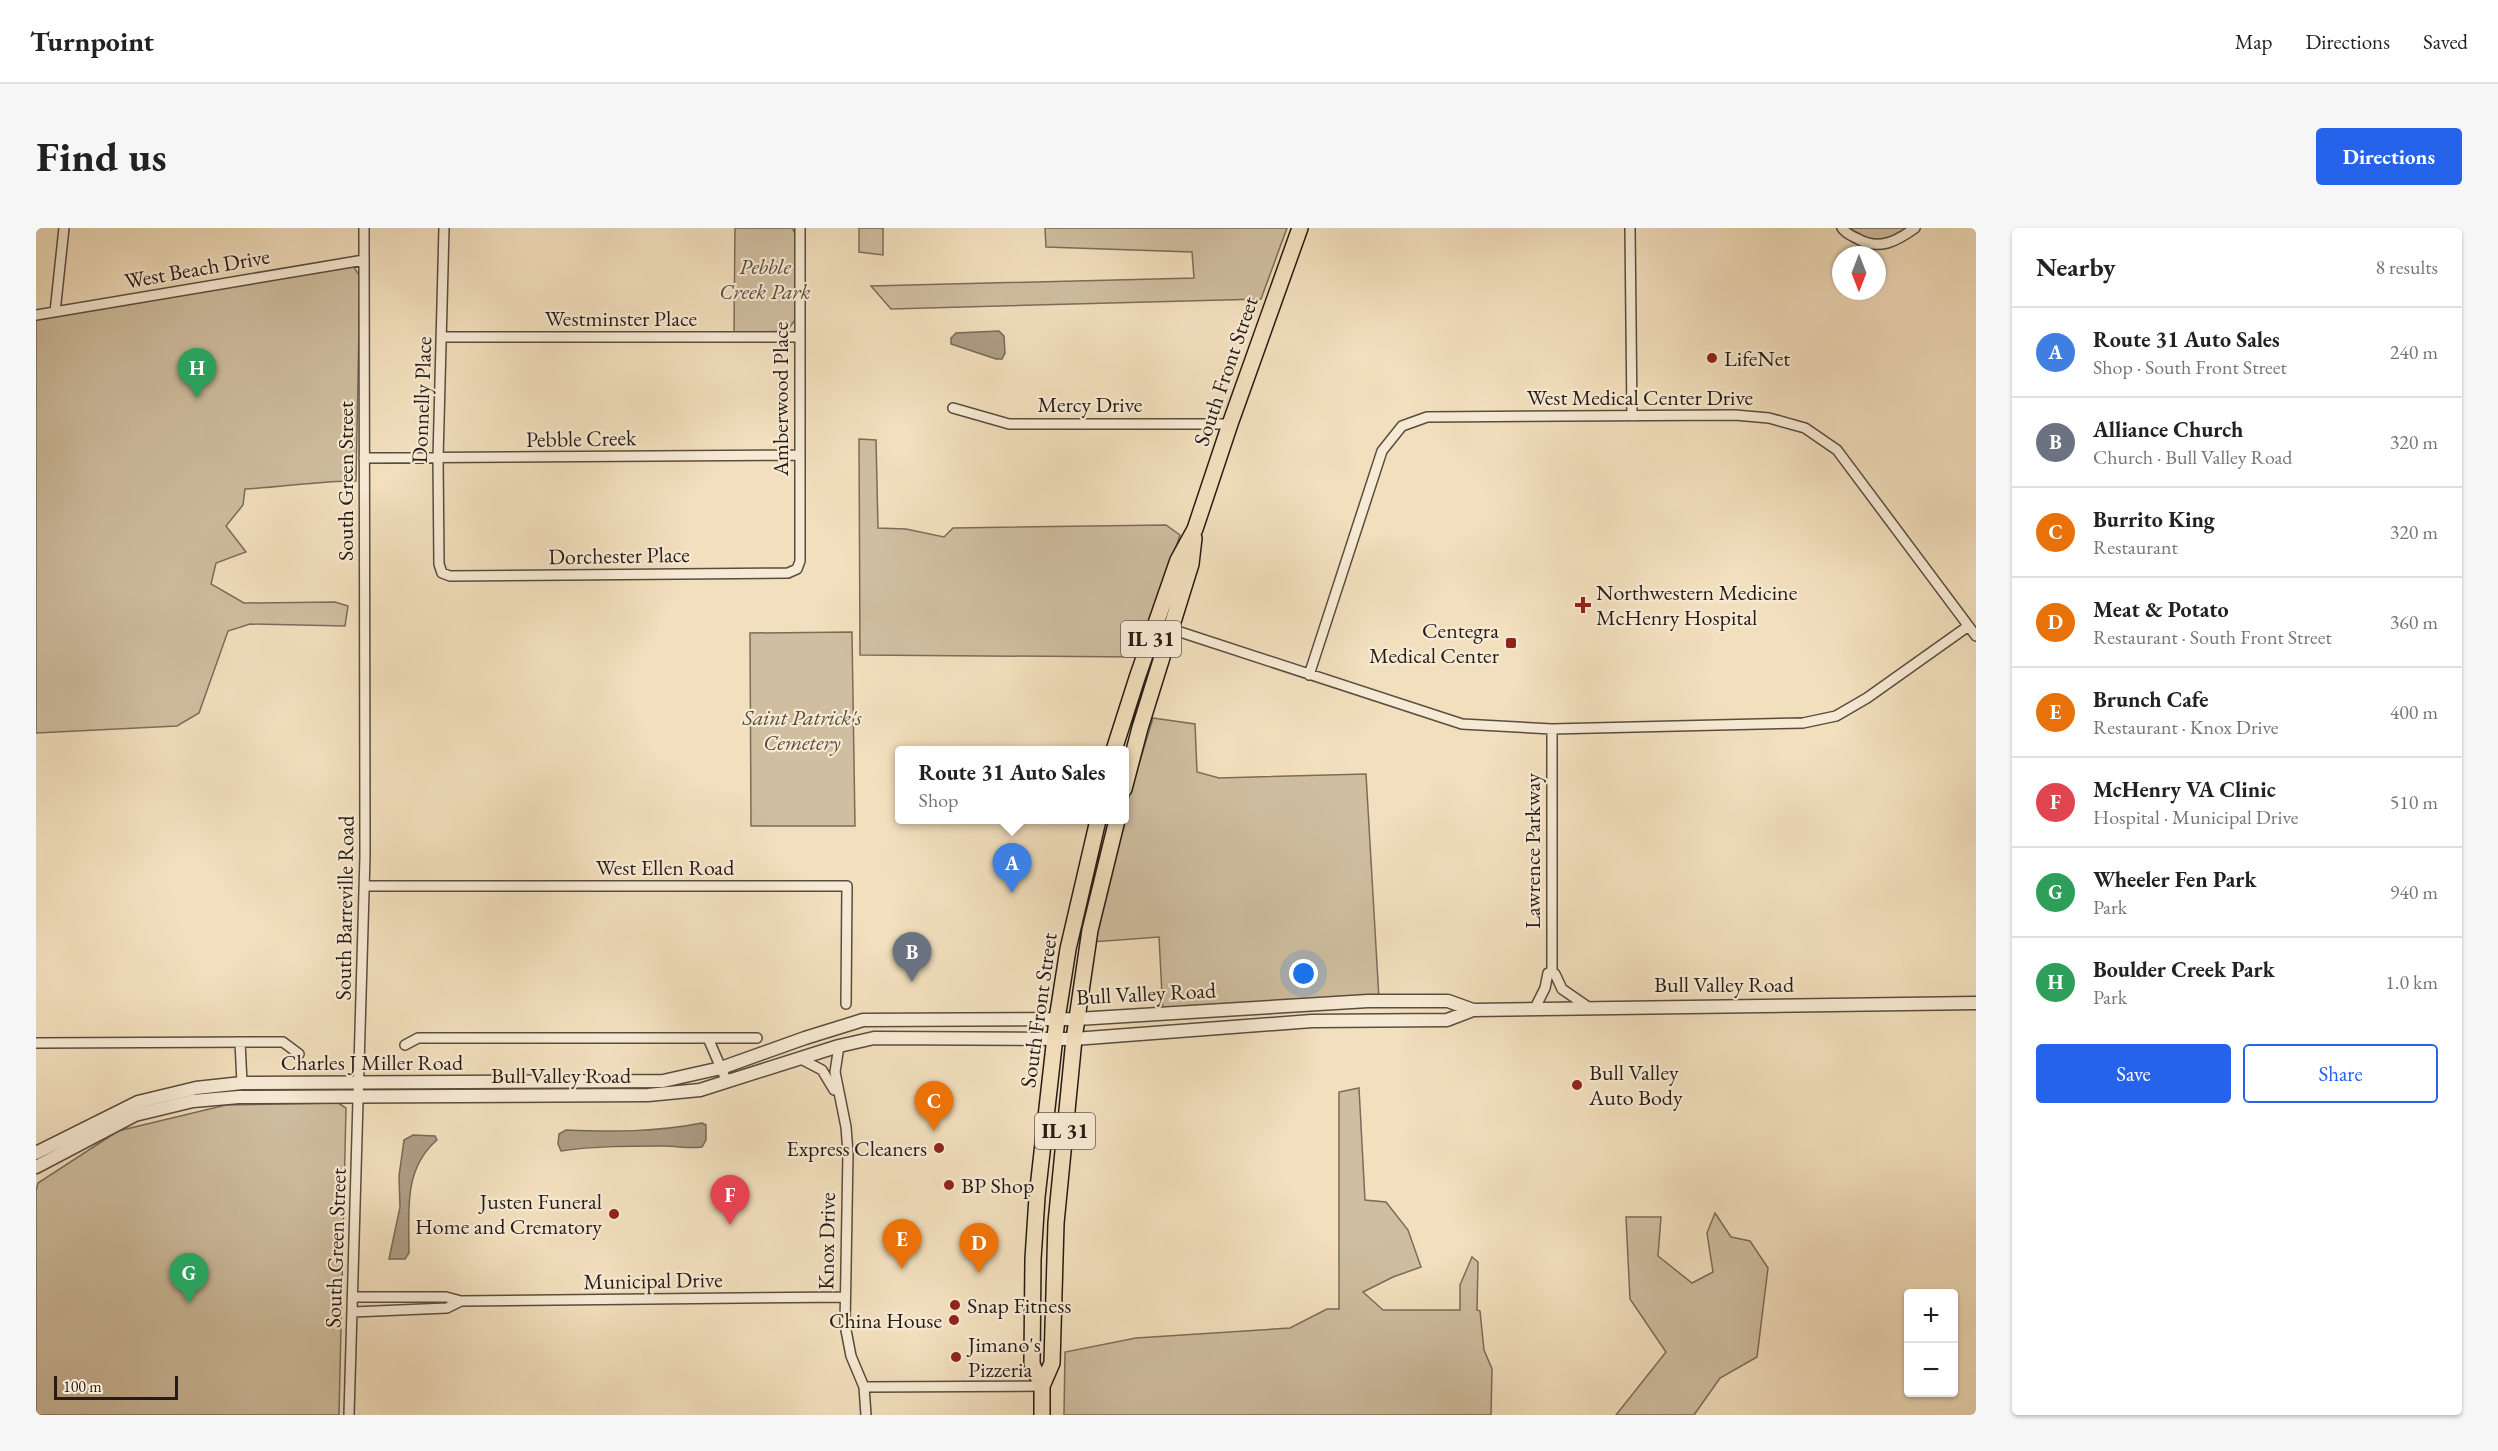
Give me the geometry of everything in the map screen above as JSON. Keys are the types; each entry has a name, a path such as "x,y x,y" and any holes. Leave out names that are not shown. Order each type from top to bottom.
{"main road":[{"name":"South Front Street","path":"1115,746 1178,560 1195,530 1300,228"},
{"name":"South Front Street","path":"1129,773 1140,728 1191,564 1195,530"},
{"name":"South Front Street","path":"1042,1386 1032,1364 1033,1259 1037,1197 1057,1019 1068,949 1097,824"},
{"name":"South Front Street","path":"1042,1415 1042,1386 1052,1364 1056,1223 1074,1039 1090,930 1116,824"}],"street":[{"path":"56,312 64,228"},
{"name":"South Green Street","path":"364,228 365,735"},
{"name":"Donnelly Place","path":"442,573 439,564 438,459 443,337 444,228"},
{"name":"Amberwood Place","path":"797,569 800,561 800,228"},
{"path":"1630,228 1632,416"},
{"path":"1842,228 1864,243 1880,245 1898,240 1915,228"},
{"name":"West Beach Drive","path":"36,315 364,260"},
{"name":"Westminster Place","path":"443,337 800,338"},
{"name":"Mercy Drive","path":"953,408 1009,423 1230,424"},
{"name":"West Medical Center Drive","path":"1309,675 1382,451 1402,426 1426,417 1735,415 1769,418 1805,428 1837,450 1967,627 1976,636"},
{"name":"Pebble Creek","path":"364,458 799,455"},
{"name":"Dorchester Place","path":"442,573 450,576 788,573 797,569"},
{"path":"1171,629 1462,724 1552,729 1803,723 1836,716 1868,698 1967,627"},
{"name":"Lawrence Parkway","path":"1535,1008 1545,988 1548,973 1552,972 1552,729"},
{"name":"South Barreville Road","path":"359,1083 365,886 365,735"},
{"name":"West Ellen Road","path":"365,886 847,886 846,1004"},
{"path":"1552,972 1562,989 1588,1007"},
{"name":"Bull Valley Road","path":"721,1068 863,1020 1057,1019 1368,1001 1448,1001 1473,1010"},
{"name":"Bull Valley Road","path":"359,1097 648,1095 700,1090 839,1046 874,1038 1074,1039 1312,1021 1447,1020 1473,1010 1535,1008 1976,1004"},
{"name":"Bull Valley Road","path":"405,1045 418,1038 757,1038"},
{"path":"708,1038 727,1082"},
{"path":"240,1042 242,1083"},
{"path":"36,1043 283,1042 298,1054"},
{"name":"Knox Drive","path":"839,1046 834,1067 846,1126 848,1153 844,1297 848,1345 864,1387 866,1415"},
{"name":"Knox Drive","path":"801,1059 825,1072 840,1100"},
{"name":"Charles J Miller Road","path":"36,1153 138,1102 196,1088 242,1083 663,1082 721,1068"},
{"name":"South Green Street","path":"349,1415 359,1083"},
{"name":"Charles J Miller Road","path":"36,1167 135,1115 193,1101 239,1097 359,1097"},
{"name":"Municipal Drive","path":"353,1297 446,1297 461,1301 844,1297"},
{"name":"Municipal Drive","path":"353,1312 447,1308 461,1301"},
{"path":"864,1387 1042,1386"}],"green space":[{"name":"Pebble Creek Park","path":"735,228 792,228 797,237 795,320 787,331 734,333"},
{"path":"859,228 883,228 883,255 859,252"},
{"path":"1045,228 1287,228 1261,299 891,309 871,286 1194,278 1192,252 1046,247"},
{"path":"1850,228 1908,228 1886,239 1871,239"},
{"path":"350,262 360,276 356,481 245,489 243,505 226,526 246,552 216,563 211,584 244,603 335,602 348,606 345,626 250,624 228,631 199,713 177,726 36,733 36,315"},
{"path":"859,439 876,440 878,528 906,529 944,537 953,528 1166,525 1180,535 1138,657 860,655"},
{"name":"Saint Patrick's Cemetery","path":"852,632 855,826 751,826 750,633"},
{"path":"1153,718 1195,724 1197,772 1219,778 1366,774 1379,999 1163,1014 1159,937 1092,942 1121,824 1129,824 1129,797"},
{"path":"1359,1088 1365,1200 1386,1202 1408,1230 1421,1267 1393,1277 1363,1292 1383,1310 1460,1310 1460,1285 1472,1257 1478,1262 1477,1310 1480,1311 1484,1350 1492,1369 1491,1415 1064,1415 1065,1352 1136,1338 1290,1328 1327,1309 1339,1309 1339,1092"},
{"path":"338,1103 346,1108 339,1415 36,1415 36,1191 38,1183 118,1131 226,1105"},
{"path":"1715,1213 1731,1237 1750,1241 1768,1268 1757,1357 1720,1378 1694,1415 1616,1415 1666,1352 1630,1299 1626,1217 1661,1217 1658,1256 1692,1283 1713,1272 1707,1233"}],"shaded area":[{"path":"999,331 1004,336 1005,353 1002,359 951,344 951,338 956,333"},
{"path":"702,1123 706,1125 706,1140 702,1147 612,1147 561,1151 558,1144 559,1134 566,1130 634,1131"},
{"path":"413,1135 435,1136 437,1140 418,1164 413,1178 409,1207 409,1253 405,1259 389,1259 400,1207 399,1176 404,1140"}],"place":[{"name":"LifeNet","path":"1712,358"},
{"name":"Boulder Creek Park","path":"197,398"},
{"name":"Northwestern Medicine McHenry Hospital","path":"1583,605"},
{"name":"Centegra Medical Center","path":"1511,643"},
{"name":"Route 31 Auto Sales","path":"1012,893"},
{"name":"Alliance Church","path":"912,982"},
{"name":"Bull Valley Auto Body","path":"1577,1085"},
{"name":"Burrito King","path":"934,1131"},
{"name":"Express Cleaners","path":"939,1148"},
{"name":"BP Shop","path":"949,1185"},
{"name":"Justen Funeral Home and Crematory","path":"614,1214"},
{"name":"McHenry VA Clinic","path":"730,1225"},
{"name":"Brunch Cafe","path":"902,1269"},
{"name":"Meat & Potato","path":"979,1273"},
{"name":"Wheeler Fen Park","path":"189,1303"},
{"name":"Snap Fitness","path":"955,1305"},
{"name":"China House","path":"954,1320"},
{"name":"Jimano's Pizzeria","path":"956,1357"}]}
